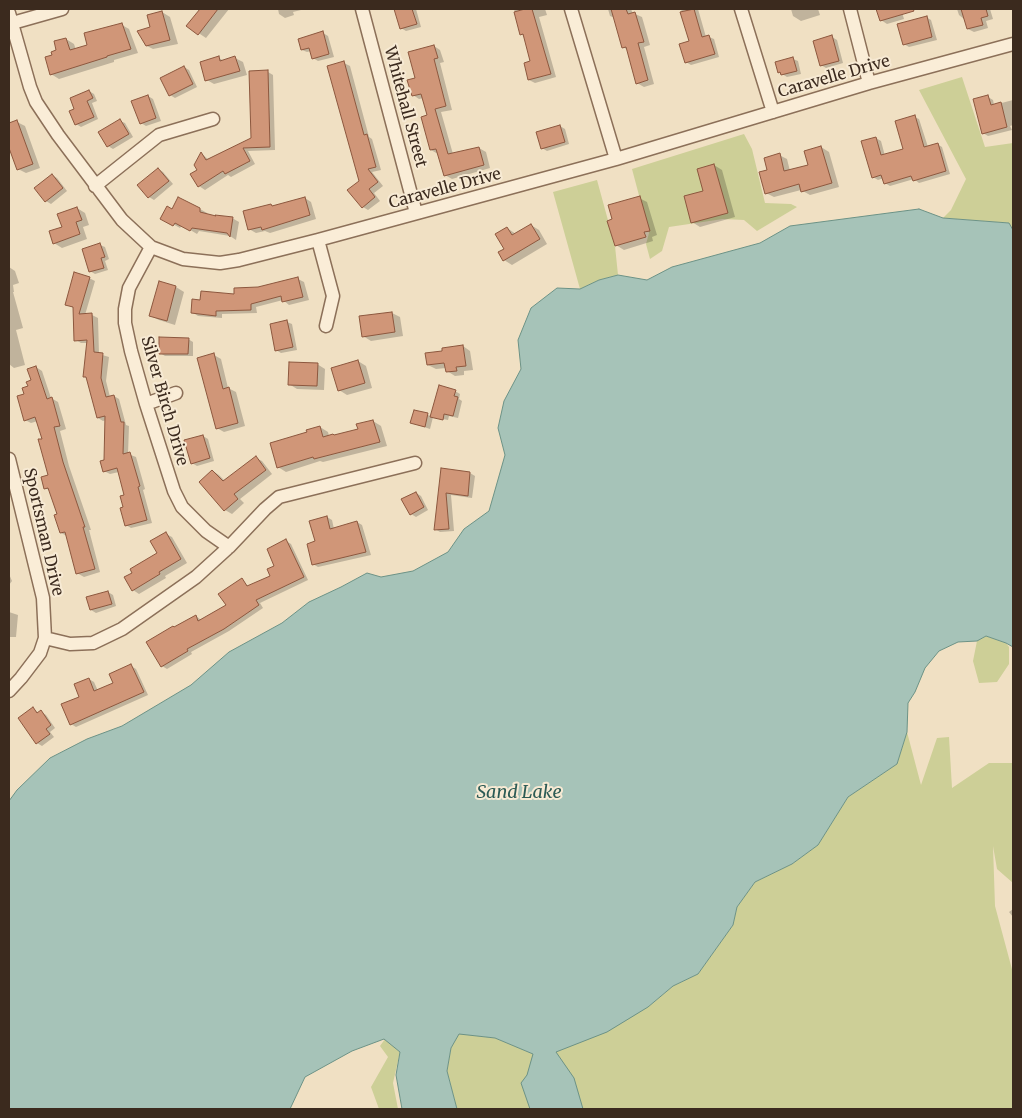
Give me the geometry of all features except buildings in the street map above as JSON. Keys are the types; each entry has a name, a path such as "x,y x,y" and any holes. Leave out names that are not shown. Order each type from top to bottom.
{"street":[{"path":"10,20 62,9"},
{"name":"Whitehall Street","path":"362,9 416,213"},
{"path":"572,9 616,159"},
{"path":"741,9 773,112"},
{"path":"850,9 869,83"},
{"name":"Caravelle Drive","path":"10,20 36,102 95,186 122,220 151,247 184,259 220,263 318,240 616,159 869,83 1013,44"},
{"path":"95,186 160,135 213,119"},
{"path":"318,240 332,296 326,326"},
{"name":"Silver Birch Drive","path":"151,247 128,288 125,323 131,351 174,492 182,507 206,531 229,547"},
{"path":"146,404 176,393"},
{"name":"Sportsman Drive","path":"9,459 42,598 45,638 40,653 22,678 9,691"},
{"path":"45,638 70,644 94,643 122,629 196,577 279,497 415,463"}],"green space":[{"path":"962,77 985,147 1013,143 1013,230 1009,223 943,218 951,210 966,179 919,90"},
{"path":"744,134 752,149 765,203 791,204 797,207 757,231 744,220 723,219 669,227 662,251 650,259 646,244 649,233 632,169"},
{"path":"597,180 615,246 618,275 599,280 580,289 553,192"},
{"path":"986,636 1006,643 1009,647 1009,664 997,682 979,683 973,661 977,641"},
{"path":"907,732 921,785 937,738 949,737 952,788 989,763 1013,763 1013,883 997,869 993,846 995,906 1013,973 1013,1109 457,1109 447,1071 451,1048 459,1033 495,1038 534,1054 648,1007 673,986 698,974 733,925 737,907 755,882 792,864 818,845 848,797 897,764"},
{"path":"385,1039 400,1052 393,1083 398,1109 379,1109 371,1087 388,1057 380,1046"}],"water":[{"name":"Sand Lake","path":"919,209 943,218 1009,223 1013,230 1013,647 986,636 977,641 958,642 939,651 925,668 908,703 907,732 897,764 848,797 818,845 792,864 755,882 737,907 733,925 698,974 673,986 648,1007 607,1032 556,1052 574,1078 583,1109 530,1109 521,1083 527,1075 533,1054 495,1038 459,1034 451,1048 447,1071 457,1109 402,1109 396,1075 400,1052 384,1039 352,1051 305,1077 290,1109 9,1109 9,801 17,790 50,758 87,739 122,726 191,685 229,652 282,623 309,602 367,573 381,577 413,571 448,552 464,529 489,511 505,455 498,428 504,401 521,369 518,340 531,308 557,288 580,289 599,280 618,275 647,280 672,267 760,243 790,226"}]}
